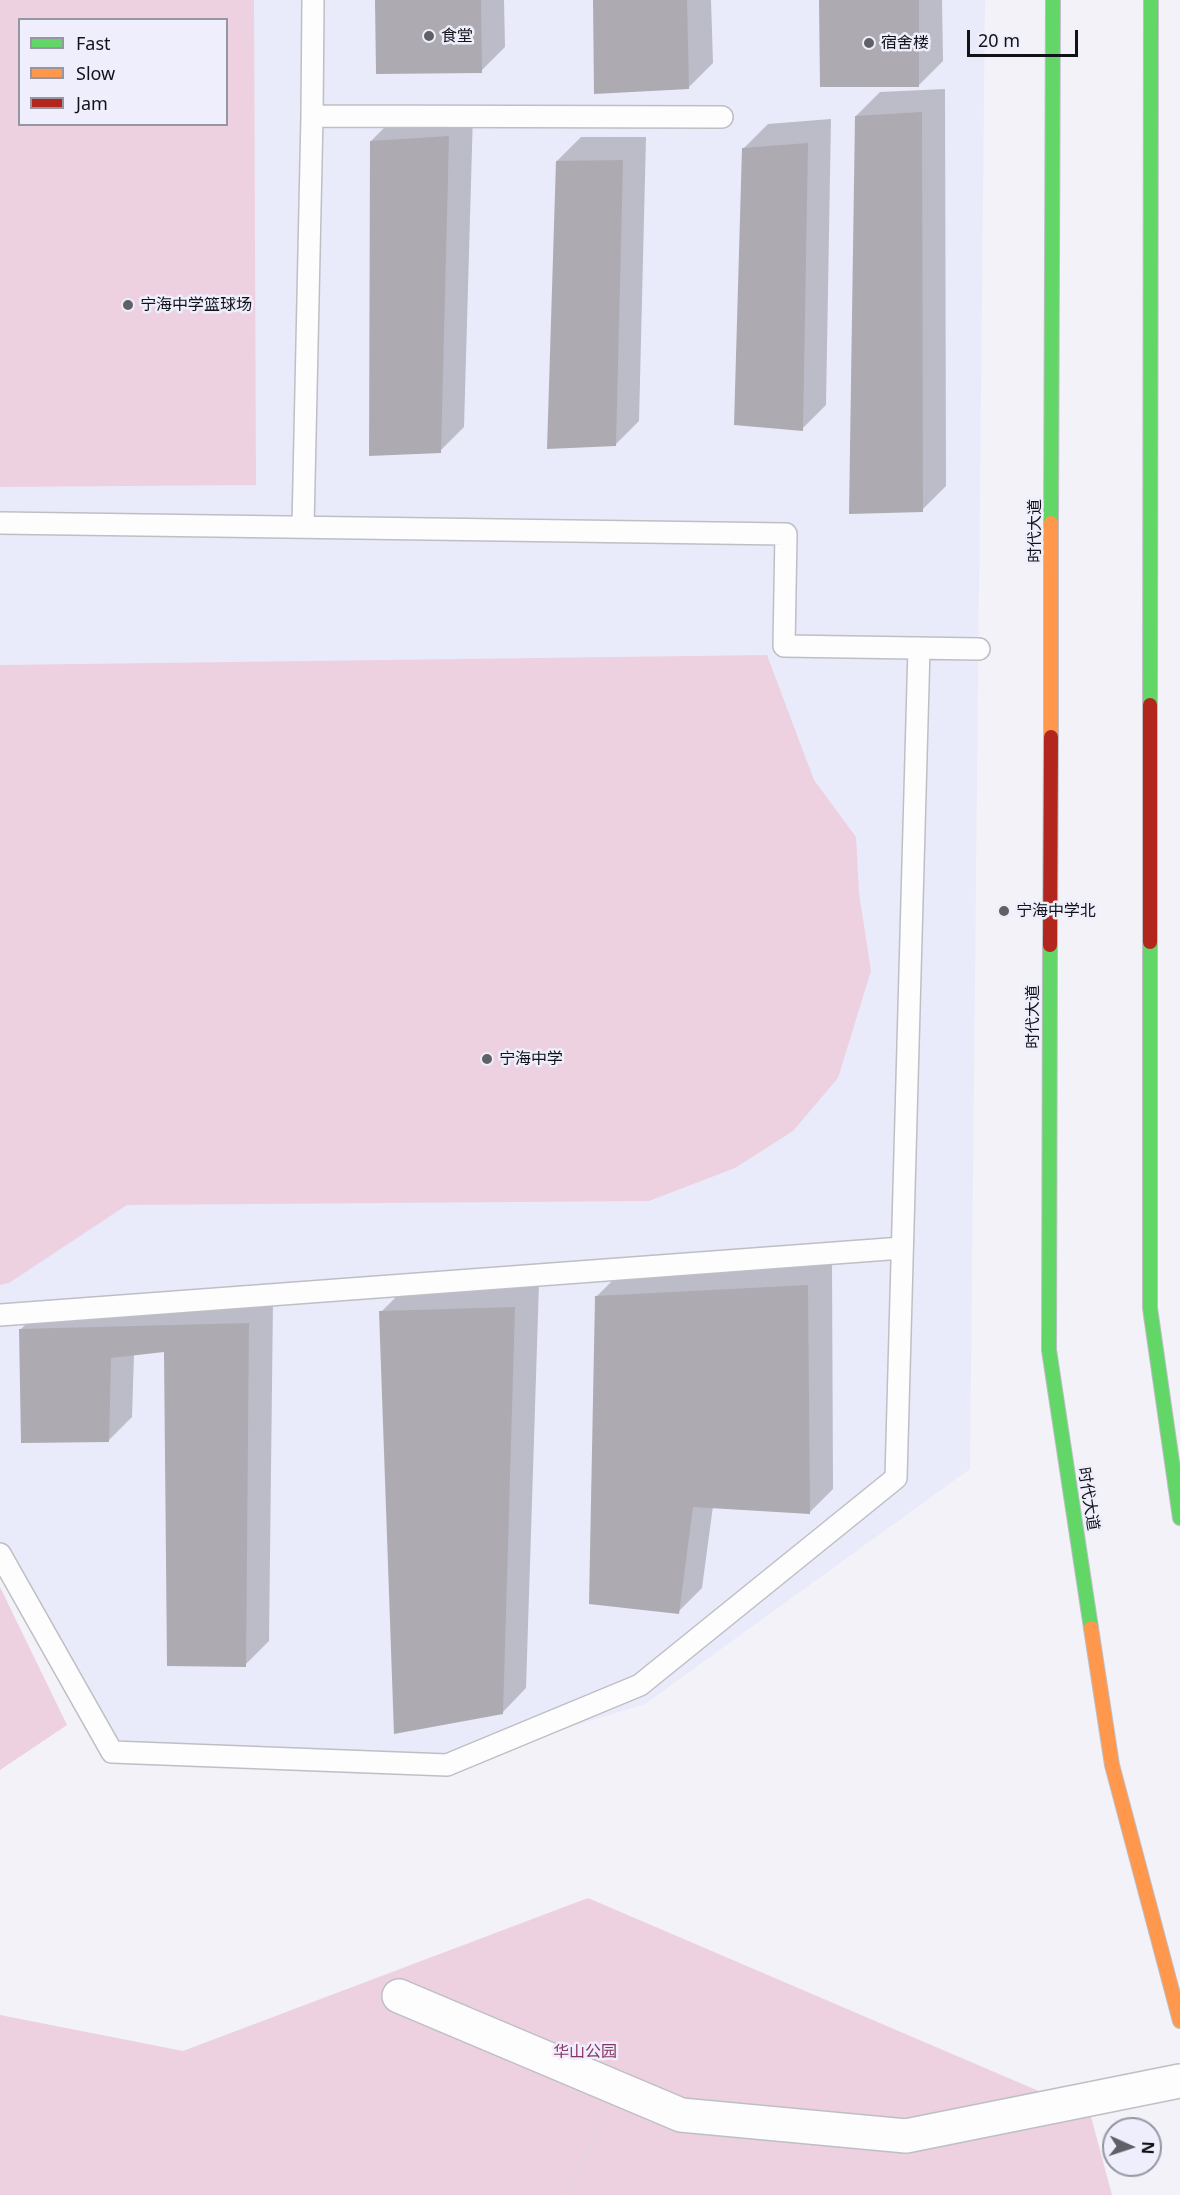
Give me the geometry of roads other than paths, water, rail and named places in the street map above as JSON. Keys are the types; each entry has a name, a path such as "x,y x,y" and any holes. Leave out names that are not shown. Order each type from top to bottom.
{"main road":[{"name":"时代大道","path":"1053,0 1048,1350 1112,1766 1180,2021"},
{"path":"1151,0 1150,1308 1180,1518"}],"street":[{"path":"399,1996 681,2115 906,2136 1180,2082"}],"lane":[{"path":"303,527 313,0"},
{"path":"312,116 722,117"},
{"path":"0,523 786,534 784,646 979,649"},
{"path":"0,1554 112,1752 447,1765 640,1685 896,1478 919,648"},
{"path":"0,1315 902,1248"}],"place":[{"name":"食堂","path":"429,36"},
{"name":"宿舍楼","path":"869,43"},
{"name":"宁海中学篮球场","path":"128,305"},
{"name":"宁海中学北","path":"1004,911"},
{"name":"宁海中学","path":"487,1059"}],"park label":[{"name":"华山公园","path":"585,2052"}]}
